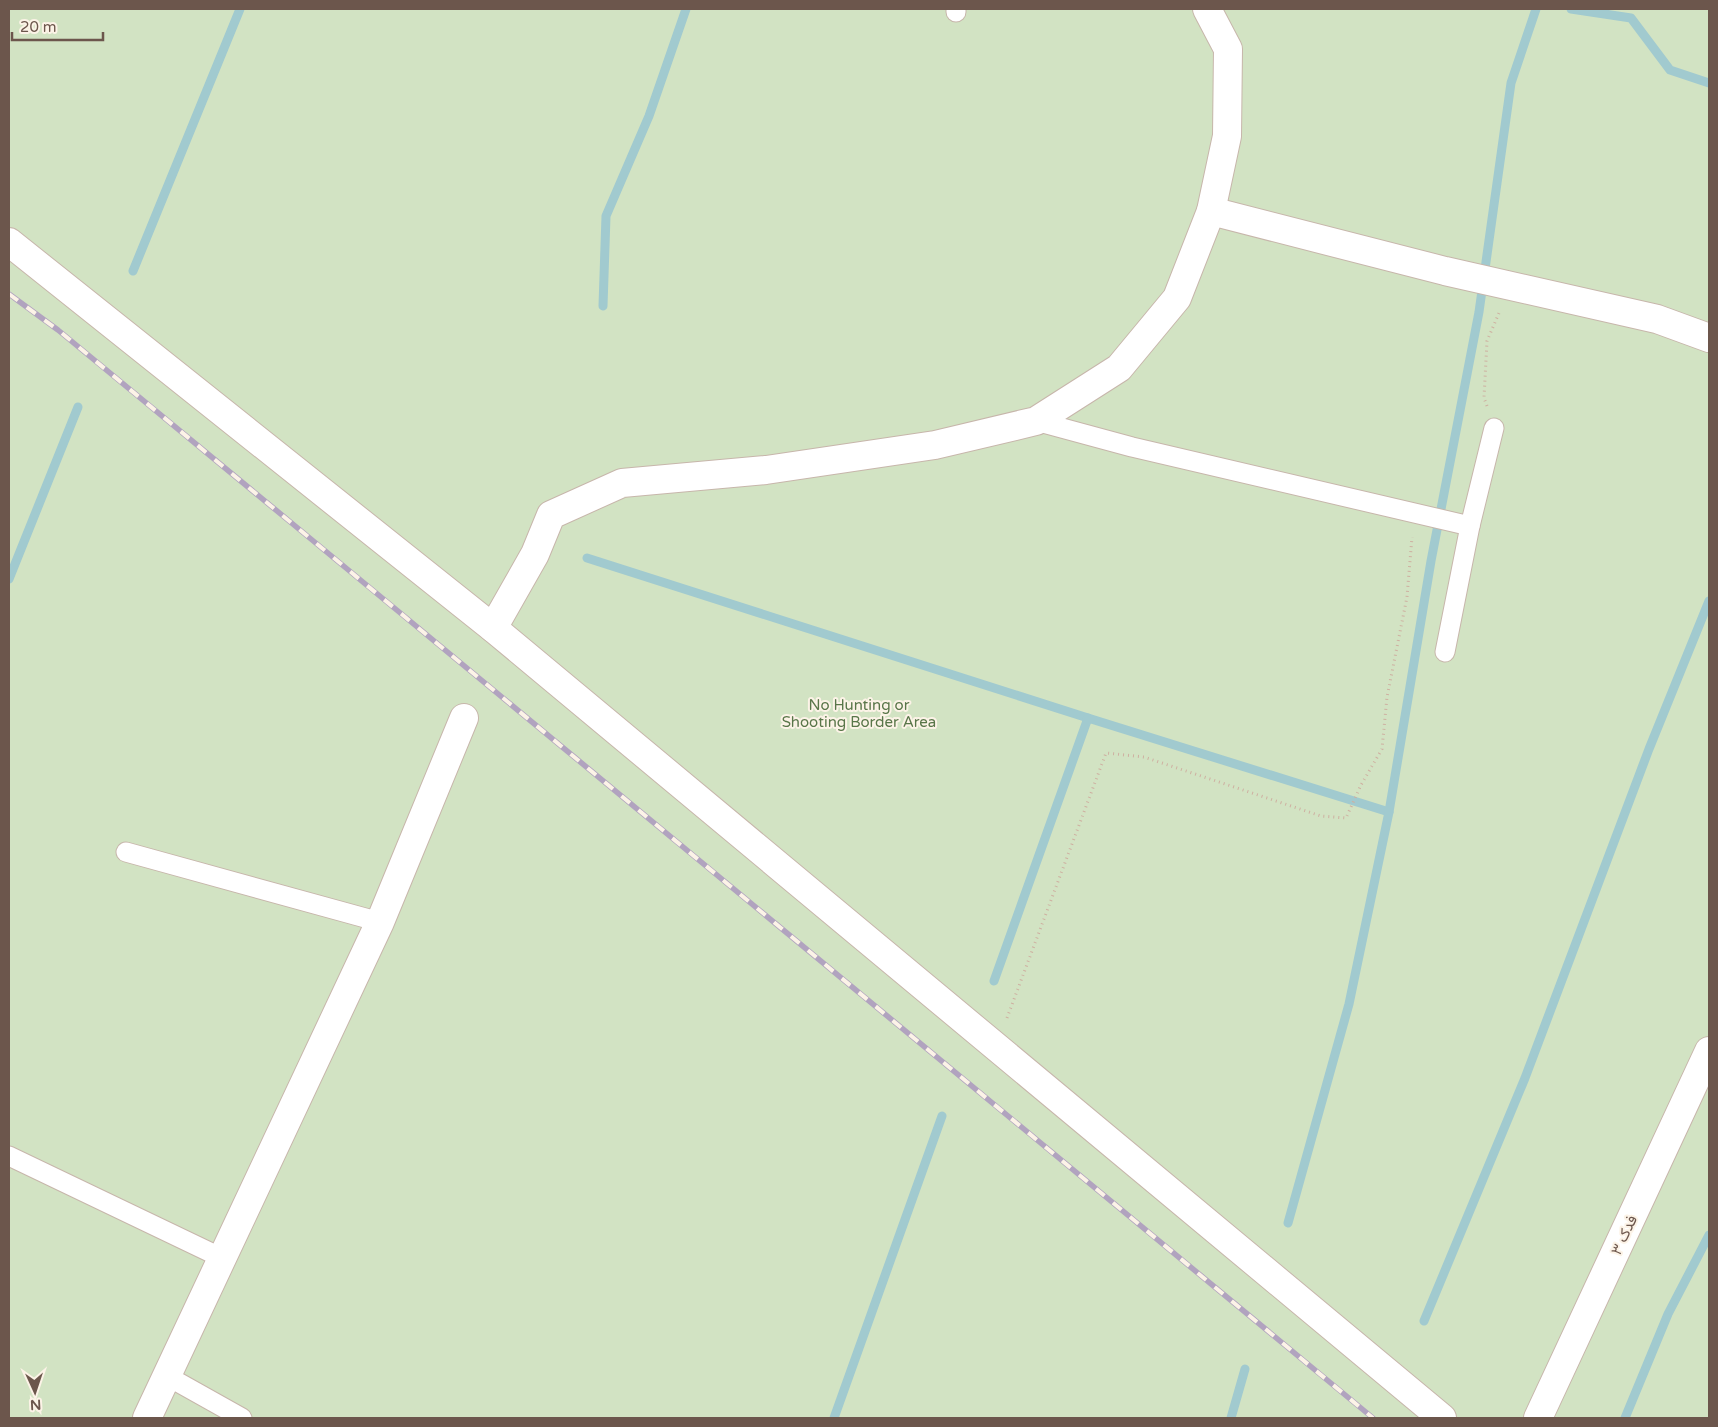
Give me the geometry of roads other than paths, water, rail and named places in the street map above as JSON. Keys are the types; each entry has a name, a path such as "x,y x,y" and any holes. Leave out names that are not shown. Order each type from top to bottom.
{"street":[{"path":"493,628 535,554 551,515 622,484 766,470 926,446 1036,421 1119,368 1177,298 1211,211 1227,136 1228,49 1207,9"},
{"path":"1211,211 1445,271 1657,319 1709,338"},
{"path":"9,242 493,628 1442,1418"},
{"path":"147,1418 380,922 464,718"},
{"name":"فدک ۳","path":"1538,1418 1709,1051"}],"lane":[{"path":"1036,421 1132,447 1465,524"},
{"path":"1446,652 1465,524 1494,428"},
{"path":"126,852 380,922"},
{"path":"9,1156 222,1258"},
{"path":"167,1376 242,1418"}],"waterway":[{"path":"133,271 240,9"},
{"path":"603,306 606,216 649,116 686,9"},
{"path":"1288,1223 1349,1004 1389,812 1431,561 1479,312 1511,83 1536,9"},
{"path":"1571,9 1631,18 1670,70 1709,83"},
{"path":"9,579 78,407"},
{"path":"587,558 1088,718"},
{"path":"1424,1321 1525,1078 1649,749 1709,601"},
{"path":"994,981 1088,718 1389,812"},
{"path":"834,1418 942,1116"},
{"path":"1625,1418 1668,1314 1709,1235"},
{"path":"1231,1418 1245,1369"}],"railway":[{"path":"9,294 58,330 1373,1418"}],"park label":[{"name":"No Hunting or Shooting Border Area","path":"859,714"}]}
